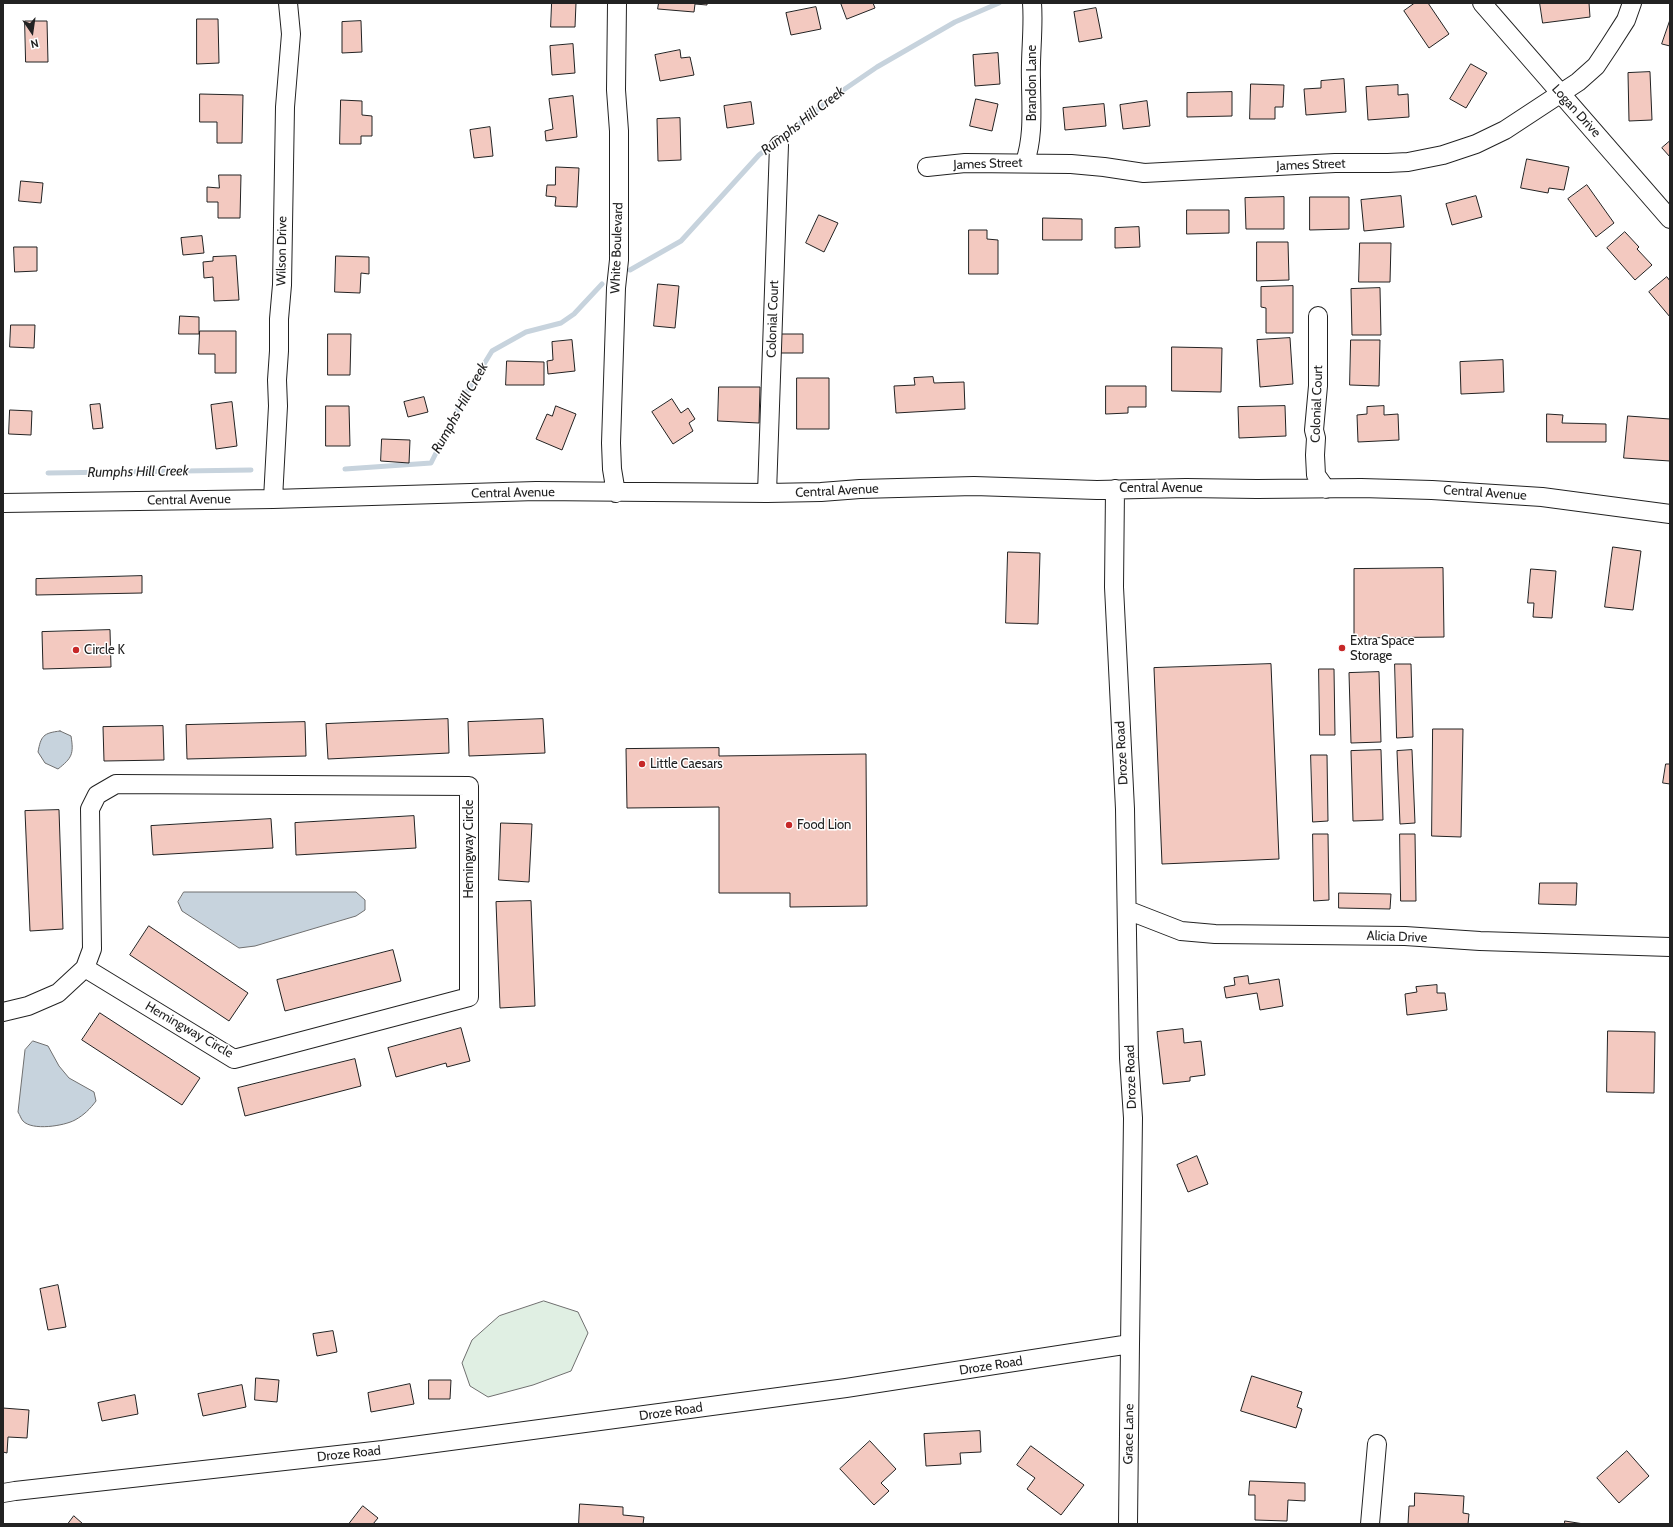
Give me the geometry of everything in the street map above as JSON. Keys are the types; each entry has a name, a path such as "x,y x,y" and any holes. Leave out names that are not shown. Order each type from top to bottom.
{"street":[{"name":"Wilson Drive","path":"273,499 278,406 279,319 282,285 285,107 291,34 288,3"},
{"name":"White Boulevard","path":"616,493 612,469 611,443 616,288 619,260 619,131 616,90 617,3"},
{"name":"Brandon Lane","path":"1025,162 1029,150 1032,119 1032,3"},
{"name":"Logan Drive","path":"1482,3 1670,219"},
{"name":"James Street","path":"927,167 965,163 1025,162 1104,166 1144,173 1335,163 1408,162 1443,155 1476,144 1505,130 1578,82 1596,66 1626,20 1632,3"},
{"name":"Colonial Court","path":"766,493 779,145"},
{"name":"Colonial Court","path":"1318,316 1318,386 1314,430 1316,438 1315,455 1316,476 1326,489"},
{"name":"Central Avenue","path":"3,503 273,499 536,491 616,493 766,493 974,486 1097,490 1432,490 1542,497 1670,514"},
{"name":"Droze Road","path":"3,1493 383,1450 846,1388 1130,1344 1133,1118 1130,1058 1125,809 1114,588 1115,489"},
{"name":"Hemingway Circle","path":"3,1012 28,1006 58,993 85,968 92,950 90,809 98,795 116,784 469,786 469,997 234,1059 85,968"},
{"name":"Alicia Drive","path":"1127,910 1181,931 1215,934 1405,936 1480,941 1670,947"},
{"name":"Grace Lane","path":"1128,1524 1130,1344"},
{"path":"1370,1524 1377,1444"}],"green space":[{"path":"544,1301 578,1312 588,1333 571,1371 533,1385 488,1397 470,1386 462,1363 472,1340 499,1316"}],"shaded area":[{"path":"60,731 71,736 72,751 66,762 58,769 45,763 38,752 40,742 46,734"},
{"path":"184,892 356,892 365,900 365,910 356,916 255,946 239,948 182,911 178,902"},
{"path":"33,1041 48,1046 59,1066 69,1078 94,1092 96,1101 87,1112 75,1120 56,1126 41,1127 27,1124 21,1118 18,1112 25,1050"}],"building":[{"path":"552,3 576,3 575,27 551,27"},
{"path":"659,3 707,3 707,5 695,4 694,12 658,9"},
{"path":"841,3 873,3 875,8 847,19"},
{"path":"1415,3 1428,3 1449,34 1429,48 1404,11"},
{"path":"1540,3 1589,3 1590,17 1543,23"},
{"path":"816,7 821,29 791,35 786,13"},
{"path":"1096,8 1102,38 1079,42 1074,12"},
{"path":"197,19 218,19 219,63 197,64"},
{"path":"1670,20 1670,46 1662,44"},
{"path":"25,21 47,21 48,62 26,62"},
{"path":"361,21 362,52 342,53 342,22"},
{"path":"573,44 575,73 552,75 550,46"},
{"path":"680,50 681,58 690,57 694,75 660,81 655,55"},
{"path":"998,53 1000,84 975,86 973,55"},
{"path":"1471,64 1487,73 1466,108 1450,99"},
{"path":"1650,72 1652,120 1629,121 1628,73"},
{"path":"1344,79 1346,112 1306,115 1304,89 1321,88 1321,81"},
{"path":"1251,84 1284,85 1283,107 1275,107 1275,119 1250,119"},
{"path":"1398,85 1398,95 1408,94 1409,117 1368,120 1366,87"},
{"path":"1232,92 1232,116 1187,117 1187,93"},
{"path":"200,94 243,95 242,143 217,143 217,122 200,122"},
{"path":"573,96 577,137 546,141 545,131 553,129 549,99"},
{"path":"976,99 998,104 992,131 970,126"},
{"path":"341,100 362,101 362,115 372,116 372,136 361,136 361,144 340,144"},
{"path":"1147,101 1150,126 1123,129 1120,105"},
{"path":"751,102 754,124 727,128 724,106"},
{"path":"1104,104 1106,126 1065,130 1063,108"},
{"path":"680,118 681,160 658,161 657,119"},
{"path":"490,127 493,156 474,158 470,130"},
{"path":"1670,141 1670,157 1662,148"},
{"path":"1527,159 1569,167 1564,190 1549,188 1548,193 1521,188"},
{"path":"556,167 579,168 577,207 555,206 556,197 546,196 547,185 555,185"},
{"path":"219,175 241,175 240,218 218,218 218,202 207,202 207,187 219,188"},
{"path":"21,181 43,183 41,203 19,201"},
{"path":"1587,185 1614,223 1596,237 1568,199"},
{"path":"1401,196 1404,227 1364,231 1361,200"},
{"path":"1476,196 1482,217 1452,225 1446,204"},
{"path":"1284,197 1284,229 1246,229 1245,198"},
{"path":"1310,197 1349,197 1349,229 1310,230"},
{"path":"1187,210 1229,210 1229,233 1187,234"},
{"path":"819,215 838,223 824,252 806,243"},
{"path":"1043,218 1082,219 1082,240 1043,240"},
{"path":"1139,227 1140,247 1115,248 1115,228"},
{"path":"969,230 987,230 987,239 998,240 998,274 969,274"},
{"path":"1625,232 1639,247 1637,249 1652,265 1635,280 1607,248"},
{"path":"202,236 204,253 183,255 181,238"},
{"path":"1257,242 1288,242 1289,280 1257,281"},
{"path":"1360,243 1391,243 1390,282 1359,282"},
{"path":"14,247 37,247 37,271 15,272"},
{"path":"236,256 239,300 214,301 213,277 204,278 203,262 213,261 213,257"},
{"path":"336,256 369,257 369,274 361,273 360,293 335,292"},
{"path":"1667,277 1670,281 1670,317 1649,292"},
{"path":"658,284 679,286 675,328 654,326"},
{"path":"1293,286 1293,333 1266,333 1266,308 1261,307 1261,287"},
{"path":"1380,288 1381,335 1352,335 1351,289"},
{"path":"180,316 199,317 199,334 179,334"},
{"path":"11,325 35,325 34,348 10,347"},
{"path":"200,331 236,331 236,373 215,373 215,354 199,354"},
{"path":"328,334 351,334 350,375 328,375"},
{"path":"777,334 803,334 803,353 777,353"},
{"path":"1290,338 1293,384 1260,387 1257,340"},
{"path":"572,340 575,371 548,374 547,361 553,360 552,342"},
{"path":"1351,340 1380,340 1379,386 1350,385"},
{"path":"1172,347 1222,348 1221,392 1172,391"},
{"path":"1503,360 1504,392 1461,394 1460,362"},
{"path":"507,361 544,362 544,385 506,385"},
{"path":"933,377 934,383 964,382 965,409 896,413 894,386 915,385 914,378"},
{"path":"797,378 829,378 829,429 797,429"},
{"path":"1106,386 1146,386 1146,407 1128,407 1128,413 1106,414"},
{"path":"719,387 760,387 759,423 718,421"},
{"path":"424,397 428,412 408,417 404,402"},
{"path":"672,399 681,413 688,408 695,419 689,423 693,431 673,444 652,412"},
{"path":"232,402 237,446 216,449 211,405"},
{"path":"100,404 103,428 93,429 90,405"},
{"path":"326,406 349,406 350,446 326,446"},
{"path":"556,406 576,414 562,450 536,439 547,414 552,416"},
{"path":"1285,406 1286,436 1239,438 1238,407"},
{"path":"1384,406 1384,415 1398,414 1399,440 1358,442 1357,415 1367,414 1367,407"},
{"path":"10,410 32,411 31,435 9,434"},
{"path":"1547,414 1563,415 1562,423 1606,424 1606,442 1547,442"},
{"path":"1628,416 1670,419 1670,461 1624,458"},
{"path":"382,439 410,440 409,463 381,461"},
{"path":"1613,547 1641,551 1633,610 1605,607"},
{"path":"1008,552 1040,553 1038,624 1006,623"},
{"path":"1443,568 1444,637 1354,638 1354,569"},
{"path":"1531,569 1556,571 1552,618 1533,617 1534,603 1528,603"},
{"path":"142,576 142,593 36,595 36,579"},
{"name":"Circle K","path":"110,630 111,667 43,669 42,632"},
{"path":"1271,664 1279,859 1162,864 1154,668"},
{"path":"1395,664 1411,664 1413,737 1397,738"},
{"path":"1319,669 1334,669 1335,735 1320,735"},
{"path":"1379,672 1381,742 1351,743 1349,673"},
{"path":"448,719 449,753 328,759 326,724"},
{"path":"543,719 545,753 469,756 468,722"},
{"path":"305,722 306,756 187,759 186,725"},
{"path":"163,726 164,760 104,761 103,727"},
{"path":"1433,729 1463,729 1461,837 1432,836"},
{"path":"719,748 719,756 866,754 867,906 790,907 790,893 719,893 719,807 627,808 626,749"},
{"path":"1381,750 1383,820 1353,821 1351,751"},
{"path":"1412,750 1415,823 1400,824 1397,751"},
{"path":"1311,755 1327,755 1328,821 1313,822"},
{"path":"1666,764 1670,764 1670,784 1663,783"},
{"path":"59,810 63,929 30,931 25,811"},
{"path":"414,816 416,848 296,855 295,823"},
{"path":"271,819 273,848 153,855 151,826"},
{"path":"501,823 532,824 529,882 499,880"},
{"path":"1313,834 1328,834 1329,900 1314,901"},
{"path":"1400,834 1415,834 1416,901 1401,901"},
{"path":"1540,883 1577,883 1576,905 1539,904"},
{"path":"1339,893 1391,894 1390,909 1339,908"},
{"path":"531,901 535,1006 500,1008 496,902"},
{"path":"149,926 248,993 229,1021 130,955"},
{"path":"393,950 401,981 285,1011 277,980"},
{"path":"1248,976 1249,984 1279,979 1283,1006 1260,1010 1257,993 1226,998 1224,987 1235,985 1234,978"},
{"path":"1437,985 1437,993 1445,993 1447,1010 1407,1015 1405,994 1417,992 1416,987"},
{"path":"100,1013 200,1078 182,1105 82,1040"},
{"path":"461,1028 470,1061 447,1067 446,1063 396,1077 388,1048"},
{"path":"1183,1029 1184,1043 1201,1041 1205,1075 1190,1077 1190,1081 1163,1084 1157,1032"},
{"path":"1608,1031 1655,1032 1654,1093 1607,1092"},
{"path":"355,1059 361,1086 245,1116 238,1088"},
{"path":"1197,1156 1208,1184 1188,1192 1177,1165"},
{"path":"58,1285 66,1327 48,1330 40,1289"},
{"path":"333,1331 337,1352 317,1356 313,1334"},
{"path":"1252,1376 1302,1392 1297,1407 1302,1409 1296,1428 1241,1411"},
{"path":"256,1378 279,1380 277,1402 255,1400"},
{"path":"429,1380 451,1380 450,1399 429,1399"},
{"path":"410,1384 414,1404 371,1412 368,1393"},
{"path":"242,1385 246,1407 203,1416 198,1394"},
{"path":"135,1395 138,1414 102,1421 98,1403"},
{"path":"3,1408 29,1410 27,1438 8,1437 7,1453 3,1452"},
{"path":"980,1431 981,1452 960,1453 961,1464 926,1466 924,1434"},
{"path":"870,1441 896,1469 881,1483 889,1491 874,1505 840,1469"},
{"path":"1031,1446 1084,1485 1061,1515 1027,1489 1035,1478 1017,1465"},
{"path":"1627,1451 1649,1476 1619,1503 1597,1478"},
{"path":"1250,1481 1305,1483 1305,1501 1288,1500 1287,1521 1255,1520 1255,1495 1249,1495"},
{"path":"1415,1493 1464,1496 1463,1513 1469,1514 1468,1524 1408,1524 1409,1506 1414,1506"},
{"path":"580,1504 623,1507 623,1515 644,1517 643,1524 579,1524"},
{"path":"363,1506 378,1518 373,1524 349,1524"},
{"path":"74,1516 83,1524 68,1524"},
{"path":"1565,1521 1584,1524 1565,1524"}],"waterway":[{"name":"Rumphs Hill Creek","path":"630,270 681,241 759,155 836,95 877,67 955,22 999,3"},
{"name":"Rumphs Hill Creek","path":"345,469 431,463 465,395 492,351 526,332 561,323 574,314 602,284"},
{"name":"Rumphs Hill Creek","path":"48,473 251,470"}],"place":[{"name":"Extra Space Storage","path":"1342,648"},
{"name":"Circle K","path":"76,650"},
{"name":"Little Caesars","path":"642,764"},
{"name":"Food Lion","path":"789,825"}]}
